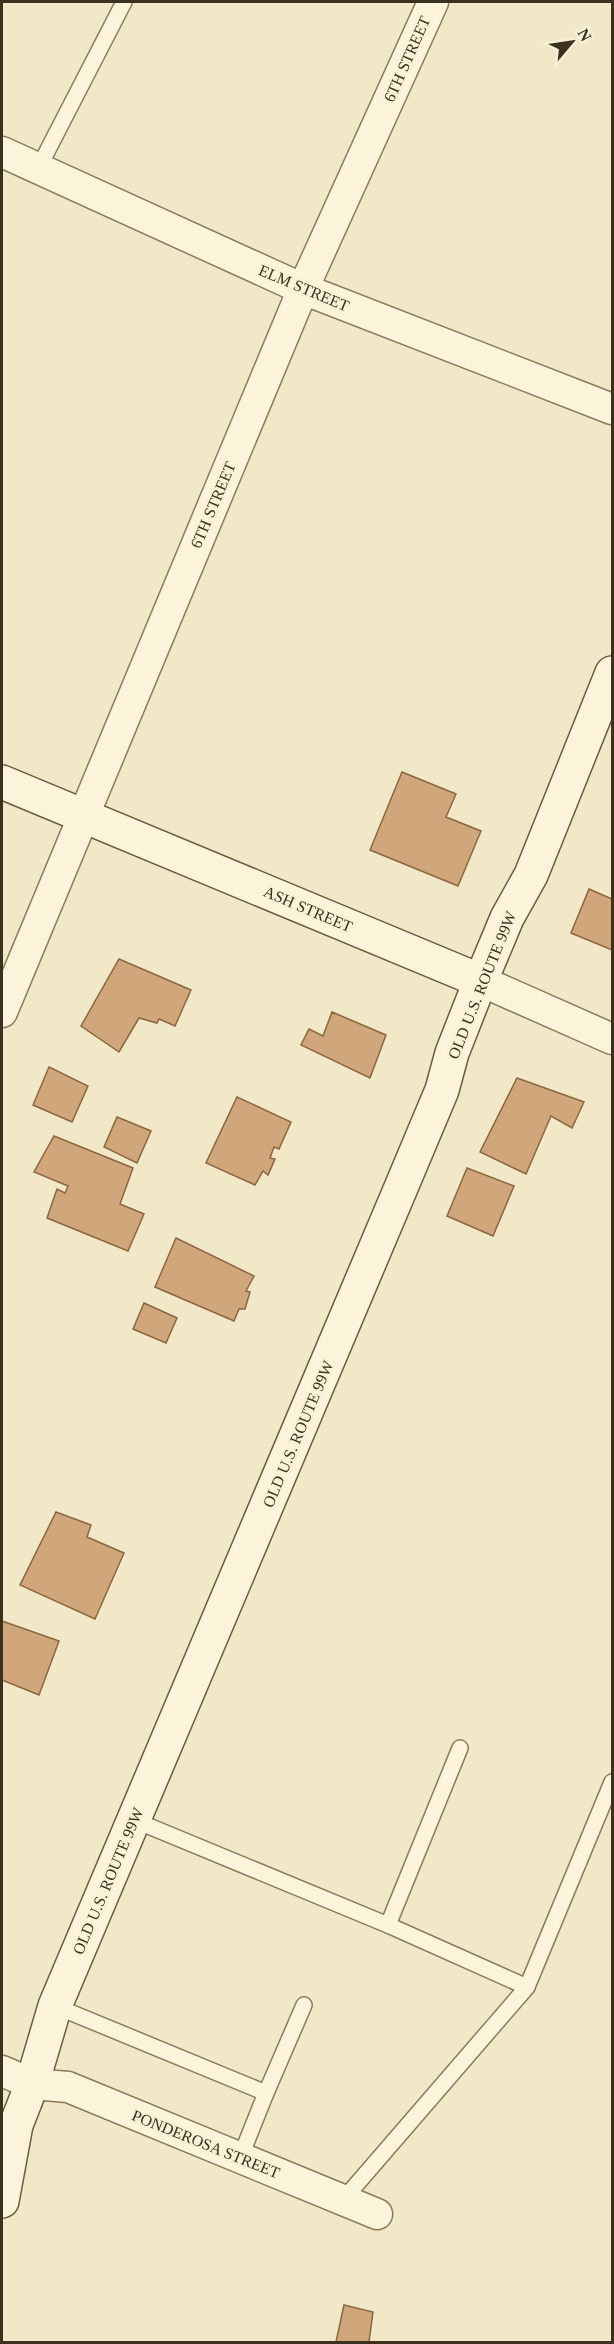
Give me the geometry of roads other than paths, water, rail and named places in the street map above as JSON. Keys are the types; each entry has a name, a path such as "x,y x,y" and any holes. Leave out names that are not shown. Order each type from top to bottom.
{"main road":[{"name":"OLD U.S. ROUTE 99W","path":"2,2200 16,2126 32,2084 55,2006 442,1090 452,1053 478,989 507,918 531,875 612,673"},
{"name":"ASH STREET","path":"2,782 80,824 478,989"},
{"name":"ASH STREET","path":"2,801 80,824"}],"street":[{"name":"6TH STREET","path":"2,1012 303,289 433,2"},
{"name":"ELM STREET","path":"2,152 303,289 612,409"},
{"name":"ASH STREET","path":"478,989 612,1039"},
{"name":"PONDEROSA STREET","path":"2,2071 32,2084 69,2088 377,2214"}],"lane":[{"path":"38,169 124,2"},
{"path":"388,1924 460,1748"},
{"path":"343,2200 527,1987 612,1782"},
{"path":"134,1820 388,1924 527,1987"},
{"path":"240,2158 304,2004"},
{"path":"55,2006 266,2093"}]}
